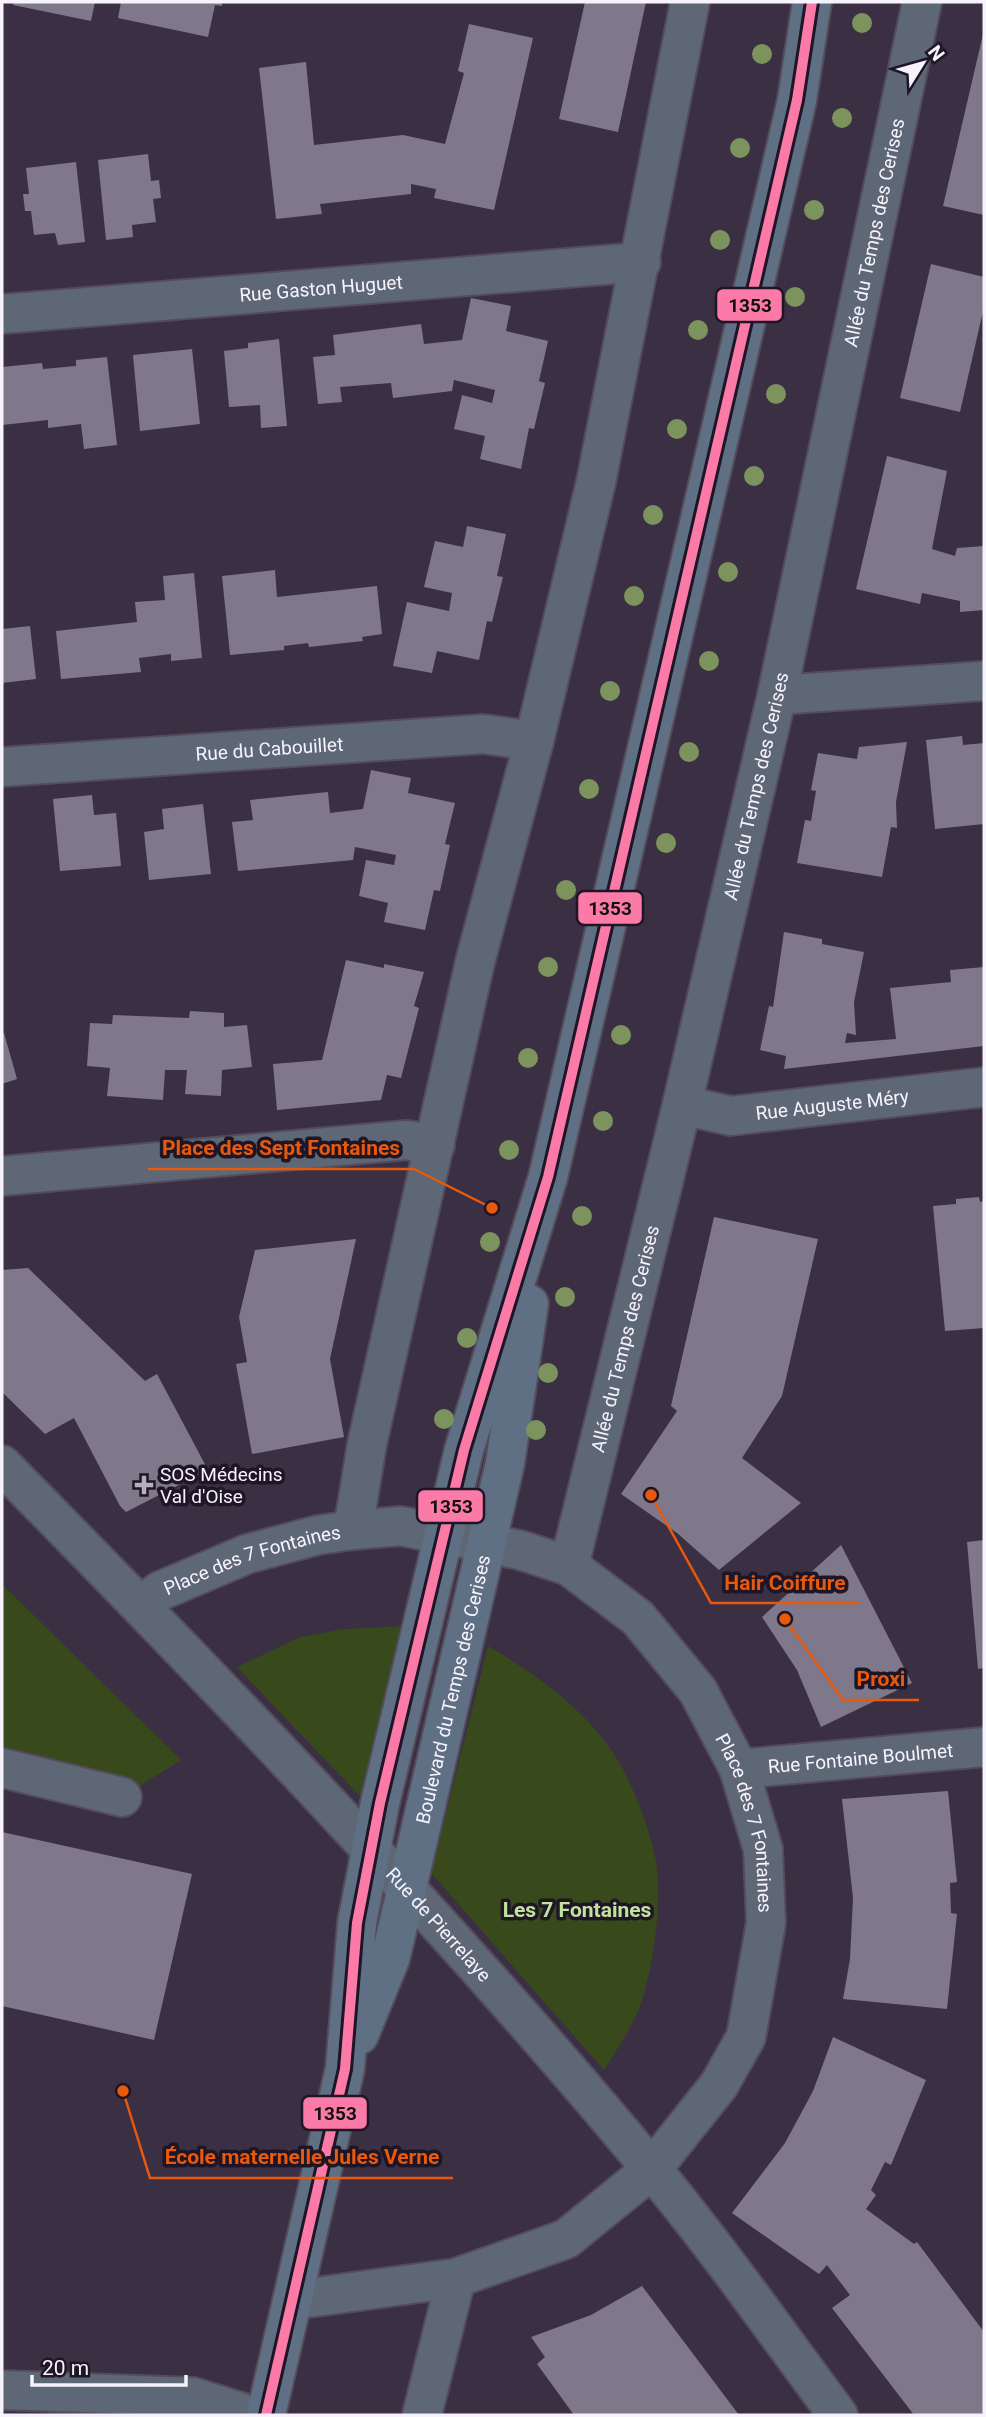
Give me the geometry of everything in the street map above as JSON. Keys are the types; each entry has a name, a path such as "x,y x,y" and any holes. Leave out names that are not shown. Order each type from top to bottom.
{"main road":[{"name":"Boulevard du Temps des Cerises","path":"266,2415 345,2069 357,1923 370,1849 464,1450 548,1177 797,100 812,2"},
{"name":"Boulevard du Temps des Cerises","path":"797,100 828,2"},
{"name":"Boulevard du Temps des Cerises","path":"345,2069 390,1959 505,1463 548,1177"}],"street":[{"path":"353,1530 367,1444 475,962 534,741 596,482 690,2"},
{"name":"Allée du Temps des Cerises","path":"569,1566 682,1105 777,695 922,2"},
{"name":"Rue Gaston Huguet","path":"2,314 641,262"},
{"path":"777,695 984,681"},
{"name":"Rue du Cabouillet","path":"2,767 483,734 534,741"},
{"name":"Rue Auguste Méry","path":"682,1105 731,1116 984,1087"},
{"path":"2,1175 407,1140 435,1145"},
{"name":"Rue de Pierrelaye","path":"2,1465 141,1606 407,1888 652,2169 838,2415"},
{"name":"Place des 7 Fontaines","path":"141,1606 160,1591 247,1554 318,1535 353,1530 401,1526 444,1533 520,1549 569,1566 638,1618 665,1647 698,1691 739,1769 763,1849 766,1923 746,2037 719,2085 652,2169 566,2239 456,2278 293,2300"},
{"name":"Rue Fontaine Boulmet","path":"739,1769 984,1747"},
{"path":"2,1768 122,1797"},
{"path":"422,2415 456,2278"},
{"path":"2,2390 193,2397 250,2415"}],"green space":[{"path":"2,1584 181,1760 122,1797 2,1768"},
{"path":"409,1626 370,1807 237,1667 300,1637 344,1629"},
{"path":"488,1646 524,1668 590,1723 623,1769 650,1835 656,1862 658,1900 650,1968 632,2024 604,2070 431,1873"}],"building":[{"path":"14,2 95,2 91,21 13,5"},
{"path":"121,2 222,2 222,6 215,5 208,37 118,18"},
{"path":"585,2 646,2 618,132 559,119"},
{"path":"469,24 533,38 494,210 434,198 436,189 411,184 411,194 320,204 322,214 276,219 259,68 306,62 314,145 403,135 445,144 464,73 458,71"},
{"path":"984,30 984,215 943,206"},
{"path":"148,154 151,181 159,180 161,198 153,199 156,222 132,225 133,237 106,240 98,160"},
{"path":"76,162 85,242 58,245 55,233 34,235 31,211 25,211 23,194 29,194 26,168"},
{"path":"931,264 984,277 984,307 960,412 900,398"},
{"path":"471,298 511,306 506,331 548,341 539,381 545,383 534,429 529,428 521,469 480,459 485,436 454,429 462,395 492,403 495,390 454,380 452,391 393,398 391,383 340,387 342,402 318,404 313,357 335,355 333,335 421,324 424,344 462,340"},
{"path":"279,339 287,426 261,428 260,405 229,407 224,351 248,348 248,343"},
{"path":"192,349 200,424 140,431 133,355"},
{"path":"107,357 117,445 84,449 81,424 48,428 48,420 2,425 2,367 42,363 43,369 76,366 76,360"},
{"path":"887,456 947,471 932,549 955,556 957,548 984,546 984,610 960,612 960,601 922,593 920,604 856,589"},
{"path":"467,526 506,534 497,576 503,577 492,622 487,621 479,660 437,651 432,673 393,666 407,602 449,611 452,593 424,587 435,541 463,547"},
{"path":"275,570 277,597 377,586 382,634 362,637 363,641 309,647 308,643 284,646 284,650 230,655 222,576"},
{"path":"194,573 202,658 171,661 171,654 139,658 141,672 61,679 56,631 137,622 135,602 165,600 163,576"},
{"path":"30,626 36,679 2,683 2,629"},
{"path":"962,736 963,745 984,743 984,824 935,829 926,740"},
{"path":"907,742 896,802 897,828 891,827 882,877 797,863 805,820 811,821 816,791 811,790 818,753 857,759 859,747"},
{"path":"371,770 411,778 408,793 455,803 445,844 450,845 440,891 434,890 425,930 384,922 388,903 359,896 366,860 394,865 396,855 355,847 353,860 238,871 232,822 253,820 250,800 328,792 330,813 363,809"},
{"path":"92,795 94,815 116,813 121,866 60,871 53,799"},
{"path":"203,804 211,874 149,880 144,832 164,829 162,809"},
{"path":"784,932 822,939 822,944 864,952 854,1002 856,1035 847,1033 845,1043 896,1039 890,988 951,982 950,970 984,967 984,1046 784,1069 786,1056 760,1050 769,1006 773,1007"},
{"path":"346,960 384,968 384,964 424,972 414,1006 419,1008 401,1078 387,1075 381,1100 277,1110 273,1064 322,1060"},
{"path":"190,1011 224,1013 224,1027 247,1025 252,1067 222,1070 221,1096 185,1094 187,1070 165,1070 163,1100 107,1096 110,1068 87,1066 90,1023 112,1024 113,1015 189,1018"},
{"path":"4,1033 17,1079 2,1084 2,1034"},
{"path":"979,1197 980,1202 984,1201 984,1328 945,1331 933,1206 956,1204 956,1199"},
{"path":"714,1217 818,1239 782,1396 742,1458 801,1503 719,1570 677,1533 621,1494 677,1411 671,1406"},
{"path":"356,1239 330,1359 344,1437 252,1454 236,1364 247,1362 239,1317 255,1250"},
{"path":"28,1268 145,1381 157,1374 208,1470 126,1512 120,1506 74,1418 45,1434 2,1392 2,1270"},
{"path":"984,1540 984,1668 978,1669 967,1542"},
{"path":"841,1545 912,1683 821,1727 797,1670 762,1617"},
{"path":"948,1791 957,1882 950,1883 951,1913 957,1914 947,2009 843,1999 850,1959 853,1898 842,1799"},
{"path":"2,1832 192,1874 154,2040 2,2006"},
{"path":"833,2037 926,2080 891,2165 885,2162 871,2190 876,2195 866,2209 914,2244 917,2242 984,2332 984,2415 914,2415 832,2308 850,2295 827,2265 819,2274 732,2213 785,2143 813,2091"},
{"path":"642,2286 739,2415 574,2415 537,2364 545,2357 531,2337 591,2315"}],"transit line":[{"name":"1353","path":"266,2415 345,2069 357,1923 380,1803 464,1450 548,1177 797,100 812,2"}],"place":[{"name":"Place des Sept Fontaines","path":"492,1208"},
{"name":"SOS Médecins Val d'Oise","path":"144,1485"},
{"name":"Hair Coiffure","path":"651,1495"},
{"name":"Proxi","path":"785,1619"},
{"name":"École maternelle Jules Verne","path":"123,2091"}],"district":[{"name":"Les 7 Fontaines","path":"577,1910"}]}
